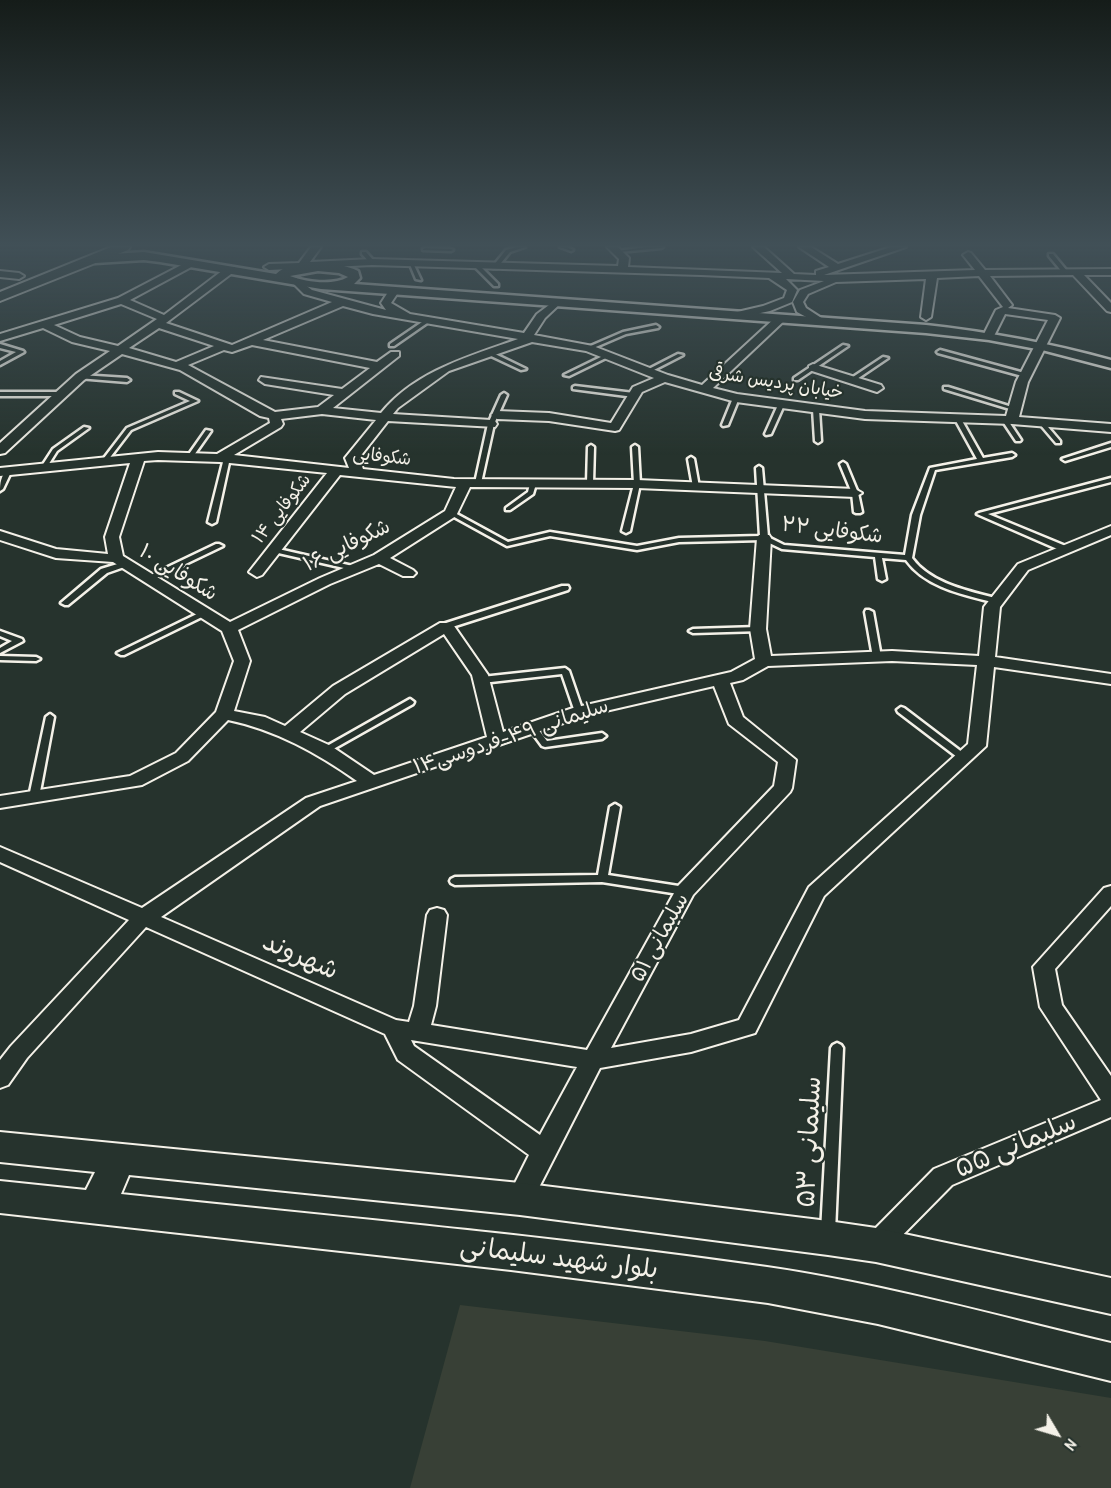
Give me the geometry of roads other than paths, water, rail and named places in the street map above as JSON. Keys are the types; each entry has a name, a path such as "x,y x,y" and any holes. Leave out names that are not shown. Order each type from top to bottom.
{"main road":[{"path":"0,1147 520,1199 828,1238 876,1245 1111,1296"},
{"path":"97,1208 119,1158"},
{"name":"بلوار شهید سلیمانی","path":"0,1197 511,1253 768,1285 878,1306 1111,1362"}],"street":[{"path":"0,338 69,316"},
{"path":"151,316 232,349 308,316"},
{"path":"0,450 80,377 168,316"},
{"name":"خیابان پردیس شرقی","path":"406,316 589,348 646,372 736,398 816,409 871,402 958,419 1010,416 1041,422 1111,428"},
{"path":"358,473 352,458 382,417 394,405 445,369 529,338 541,316"},
{"path":"758,316 989,336 1043,346 1111,364"},
{"path":"812,316 819,321"},
{"path":"989,336 999,316"},
{"path":"1010,416 1026,375 1043,346 1055,318 1048,316"},
{"path":"704,390 781,318"},
{"path":"44,324 76,340 176,366 264,413 274,416 322,410 382,417 494,420 549,417 615,427 637,390 664,378"},
{"path":"251,341 379,366"},
{"path":"176,366 224,346"},
{"path":"322,410 379,366 394,350"},
{"path":"813,368 852,380 871,402 891,383"},
{"path":"265,380 344,393"},
{"path":"224,458 277,424 274,416"},
{"name":"شکوفایی","path":"4,472 158,456 224,458 472,483 637,484 855,493"},
{"name":"شکوفایی ۱۰","path":"138,459 112,537 120,561 230,628 242,661 224,714"},
{"name":"شکوفایی ۱۴","path":"257,572 337,470"},
{"path":"451,513 472,483"},
{"name":"شکوفایی ۱۶","path":"230,628 325,581 379,558 451,513"},
{"path":"964,758 977,746 992,607 1023,567 1110,532"},
{"path":"0,535 40,551 120,561"},
{"path":"764,538 758,628 764,661"},
{"path":"379,558 408,573"},
{"path":"288,733 339,690 446,626 482,680 496,739"},
{"name":"سلیمانی ۴۹-فردوسی۱۴","path":"0,1078 19,1052 142,919 313,802 579,711 737,676 764,661 877,657 987,661 1111,679"},
{"name":"سلیمانی ۵۱","path":"520,1199 543,1151 685,891 783,788 787,760 735,720 720,680"},
{"path":"0,802 135,781 182,757 224,714 259,721 325,750 371,782"},
{"name":"شهروند","path":"0,854 142,919 393,1028 593,1060 691,1043 747,1027 816,892 964,758"},
{"path":"1111,893 1044,967 1051,1006 1111,1095"},
{"path":"418,1032 425,1006 437,915"},
{"path":"393,1028 406,1053 543,1151"},
{"name":"سلیمانی ۵۵","path":"876,1245 943,1177 1111,1106"}],"lane":[{"path":"394,350 427,321"},
{"path":"589,348 625,333 656,327"},
{"path":"0,346 21,352 0,363"},
{"path":"796,379 845,346"},
{"path":"940,352 1026,375"},
{"path":"489,353 523,369"},
{"path":"646,372 680,354"},
{"path":"567,375 609,355"},
{"path":"852,380 885,358"},
{"path":"80,377 127,380"},
{"path":"575,388 634,395"},
{"path":"946,388 1010,416 1018,440"},
{"path":"103,463 129,429 195,401 177,393"},
{"path":"0,394 60,394"},
{"path":"472,483 504,394"},
{"path":"725,425 736,398"},
{"path":"768,434 781,405"},
{"path":"816,409 818,441"},
{"path":"958,419 981,460"},
{"path":"1041,422 1058,442"},
{"path":"43,469 55,450 86,428"},
{"path":"190,457 208,430"},
{"path":"1065,459 1111,445"},
{"path":"590,483 591,447"},
{"path":"626,531 637,484 635,447"},
{"path":"996,601 941,584 911,563 908,558 916,515 932,469 1012,455"},
{"path":"212,522 224,458"},
{"path":"691,459 696,487"},
{"path":"843,464 855,493 858,512"},
{"name":"شکوفایی ۲۲","path":"759,468 764,538 782,547 908,558"},
{"path":"0,489 4,472"},
{"path":"1065,549 981,514 1111,480"},
{"path":"508,509 531,494 533,484"},
{"path":"451,513 507,544 550,534 637,548 679,540 764,538"},
{"path":"149,578 219,546"},
{"path":"274,550 357,569"},
{"path":"878,555 882,579"},
{"path":"65,603 120,561"},
{"path":"446,626 565,588"},
{"path":"869,612 877,657"},
{"path":"121,653 204,614"},
{"path":"693,631 758,628"},
{"path":"0,633 19,640 0,651"},
{"path":"0,658 36,659"},
{"path":"482,680 565,671 579,711"},
{"path":"325,750 410,702"},
{"path":"901,710 964,758"},
{"path":"34,797 50,717"},
{"path":"532,727 545,744 603,736"},
{"path":"602,878 615,807"},
{"path":"454,881 602,878 685,891"},
{"name":"سلیمانی ۵۳","path":"828,1238 837,1048"}]}
